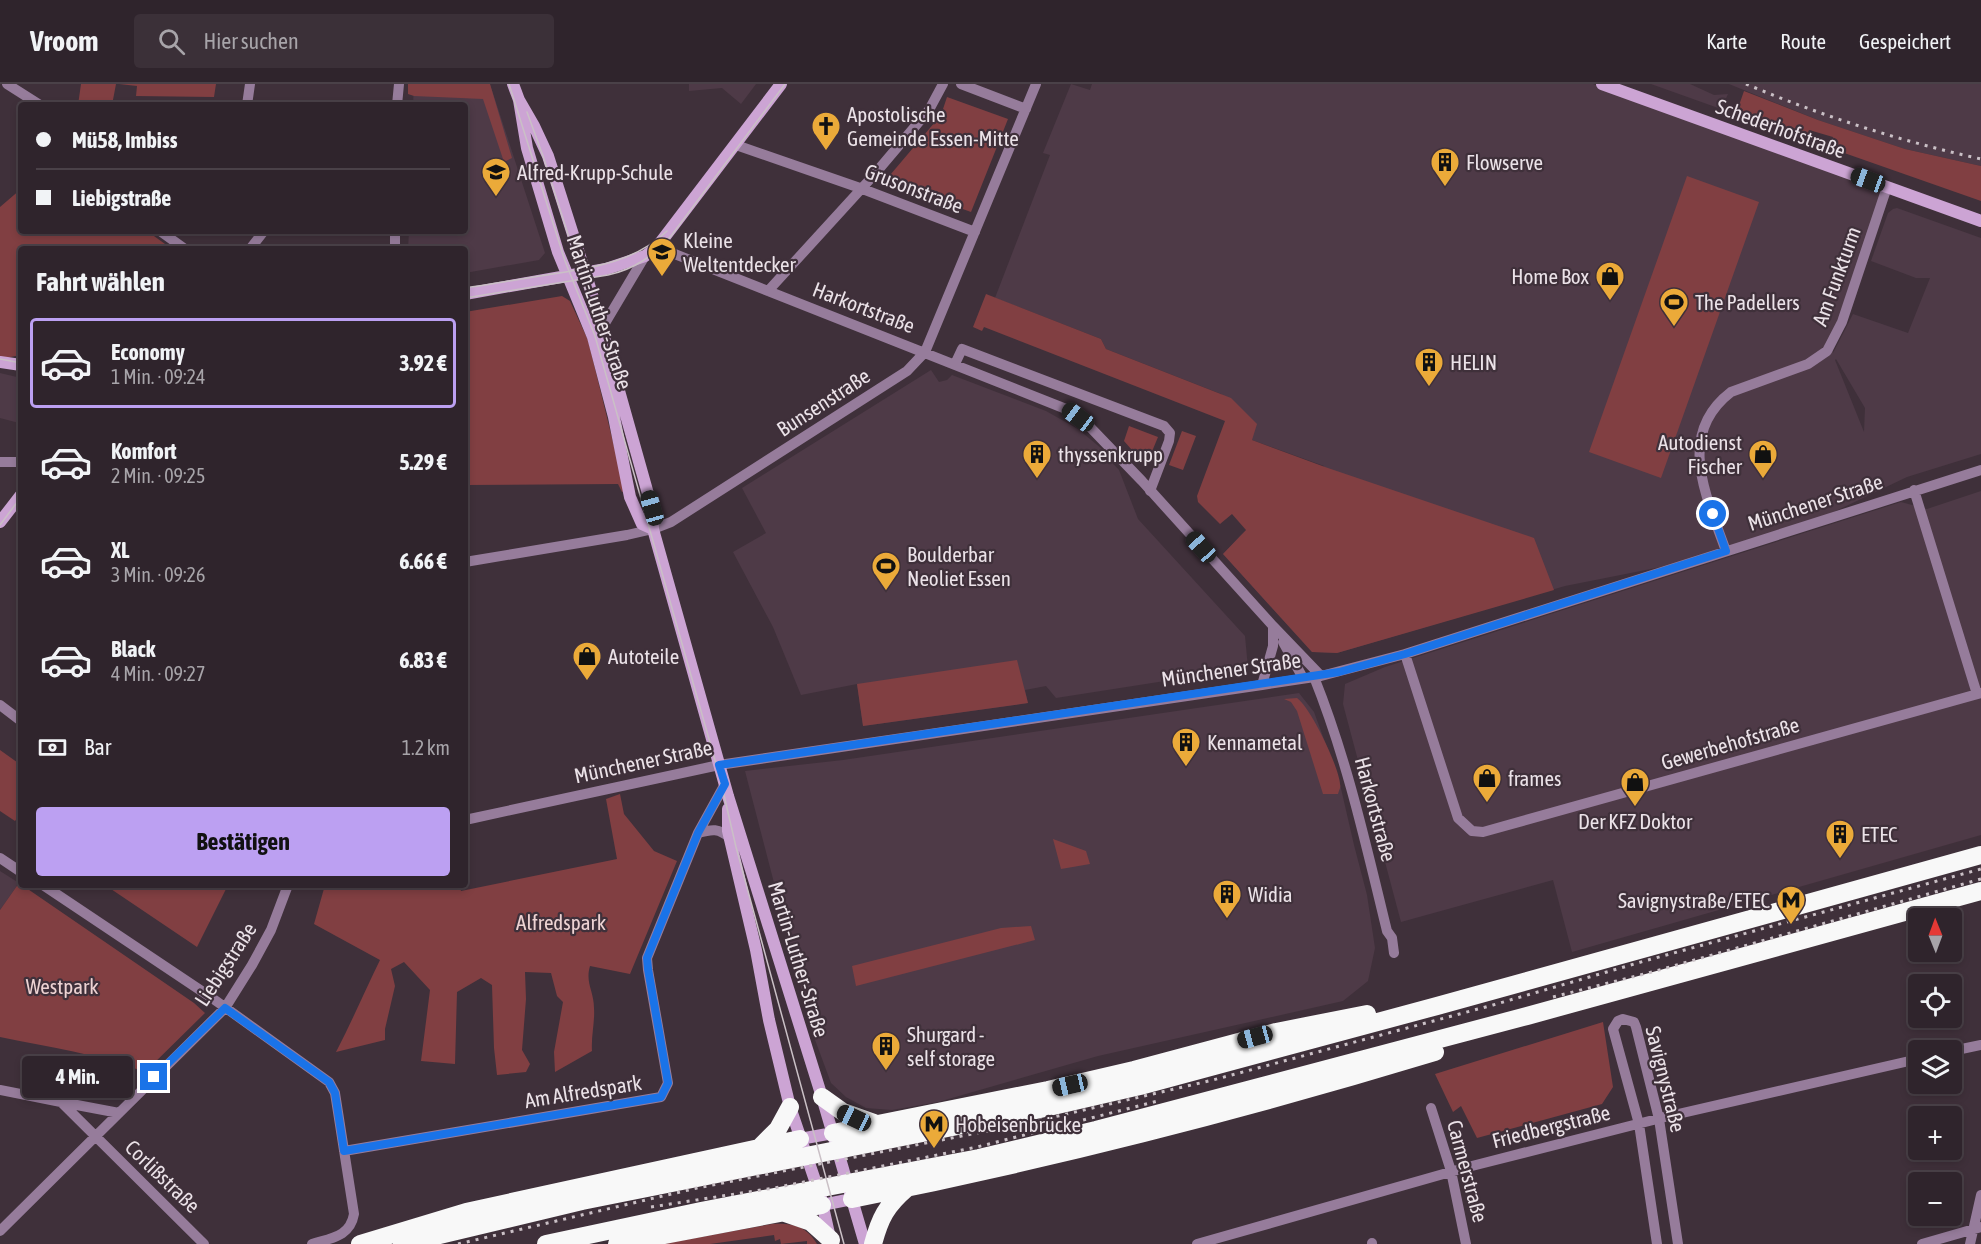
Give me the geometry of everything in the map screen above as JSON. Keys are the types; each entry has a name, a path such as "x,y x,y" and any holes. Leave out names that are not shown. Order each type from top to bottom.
{"highway":[{"path":"402,1244 582,1201 1028,1112 1140,1086 1437,1006 1981,854"},
{"path":"546,1244 701,1210 991,1155 1096,1130 1527,1016 1981,891"},
{"path":"833,1136 1134,1070 1276,1032 1374,1012 1437,1006"},
{"path":"851,1196 950,1179 1155,1129 1379,1069 1459,1045 1527,1016"},
{"path":"822,1097 843,1113 879,1125"},
{"path":"760,1148 778,1129 790,1107"},
{"path":"360,1244 466,1212 760,1148 801,1142"},
{"path":"873,1244 884,1213 892,1201 908,1187"},
{"path":"617,1244 783,1212 821,1202"},
{"path":"783,1212 811,1222 831,1242"}],"main road":[{"name":"Martin-Luther-Straße","path":"513,84 519,100 546,149 584,273 652,508 653,529 726,790 822,1097 865,1244"},
{"path":"468,293 618,266 645,256 657,247 781,84"},
{"name":"Schederhofstraße","path":"1602,84 1981,221"},
{"name":"Martin-Luther-Straße","path":"519,100 527,148 557,248 595,346 614,417 633,506 642,524 653,529"},
{"path":"0,362 18,365"},
{"path":"0,522 18,499"},
{"name":"Martin-Luther-Straße","path":"726,790 730,838 790,1107 821,1202 831,1242"},
{"path":"801,1142 833,1136"},
{"path":"821,1202 851,1196"}],"street":[{"path":"7,84 35,102"},
{"path":"247,102 250,84"},
{"path":"397,102 399,84"},
{"path":"768,291 873,176 929,110 943,84"},
{"path":"961,84 1026,109"},
{"name":"Bunsenstraße","path":"468,561 653,529 689,512 907,371 925,352 1036,84"},
{"name":"Grusonstraße","path":"736,145 860,188 975,232"},
{"name":"Am Funkturm","path":"1726,551 1700,470 1699,448 1703,428 1713,410 1731,392 1808,364 1827,351 1842,322 1887,187"},
{"path":"164,234 181,246"},
{"path":"252,246 262,234"},
{"name":"Harkortstraße","path":"657,247 1066,409 1089,426 1273,626 1308,660 1325,703 1354,795 1394,952"},
{"path":"601,330 645,256"},
{"path":"955,364 962,349 1164,426 1170,433 1169,441 1150,491"},
{"path":"0,462 18,462"},
{"name":"Münchener Straße","path":"468,819 719,765 1313,677 1405,654 1981,470"},
{"name":"Gewerbehofstraße","path":"1405,654 1458,818 1472,831 1483,832 1979,693 1914,490"},
{"path":"1262,685 1273,646 1273,626"},
{"name":"Harkortstraße","path":"1273,626 1313,677"},
{"path":"0,705 18,720"},
{"name":"Am Alfredspark","path":"344,1151 661,1097 668,1083 647,958 698,833 726,790"},
{"path":"698,833 714,829 723,831 730,838"},
{"path":"0,858 18,870"},
{"path":"47,888 225,1008 329,1082 335,1093 354,1214 350,1228 344,1233 312,1244"},
{"name":"Liebigstraße","path":"0,1231 225,1008 267,939 287,888"},
{"name":"Savignystraße","path":"1657,1244 1639,1124 1614,1034 1615,1025 1623,1019 1628,1019 1636,1027 1659,1119 1678,1244"},
{"path":"1962,1049 1981,1045"},
{"name":"Friedbergstraße","path":"1197,1244 1451,1171 1659,1119 1908,1061"},
{"path":"0,1090 118,1113"},
{"name":"Corlißstraße","path":"61,1102 204,1244"},
{"name":"Carmerstraße","path":"1431,1108 1451,1171 1466,1244"},
{"path":"1970,1244 1978,1227 1981,1195"},
{"path":"1922,1244 1978,1227"}],"shaded area":[{"name":"Alfred-Krupp-Schule","path":"414,84 490,84 545,253 539,260 468,272 468,246 408,246 409,234 468,234 468,102 413,102"},
{"path":"689,84 756,84 741,104 722,88 689,91"},
{"path":"1071,84 1090,90 1092,84 1593,84 1882,191 1834,335 1833,353 1853,314 1908,333 1930,278 1916,278 1871,261 1888,213 1893,209 1897,208 1981,238 1981,454 1907,477 1819,519 1681,563 1565,586 1337,653 1312,652 1223,554 1241,535 1324,466 1252,440 1221,394 1106,349 1101,339 995,298 1050,155 1043,153","holes":["1836,359 1865,408 1864,432"]},
{"path":"1651,84 1690,84 1714,95 1728,94 1721,109"},
{"path":"1729,84 1981,84 1981,166 1905,149 1818,120"},
{"path":"931,370 939,382 947,380 952,375 1046,411 1078,429 1102,449 1101,451 1119,470 1138,519 1245,636 1248,668 1056,698 1046,686 1025,690 1028,703 863,726 857,684 801,695 773,627 733,552 766,533 742,488"},
{"path":"0,373 18,377 18,423 0,418"},
{"path":"1981,491 1981,835 1572,952 1553,880 1401,922 1343,704 1345,684 1385,667 1901,502 1927,509"},
{"name":"Widia","path":"1299,693 1314,712 1339,780 1367,895 1375,948 1368,981 1343,1001 1098,1056 938,1102 892,1110 866,1108 846,1097 831,1083 814,1037 745,771 843,760"},
{"path":"0,871 18,884 0,910"}],"green space":[{"path":"81,84 116,84 113,102 78,102"},
{"path":"119,84 216,84 214,97 136,96 137,86"},
{"path":"408,84 490,84 512,158 504,162 483,99 414,96 408,94"},
{"path":"1744,91 1818,120 1905,149 1981,166 1981,201 1830,148 1833,137 1809,130 1806,139 1736,114"},
{"path":"947,97 1008,119 971,212 885,181 941,115"},
{"name":"The Padellers","path":"1687,176 1759,202 1661,478 1589,452"},
{"path":"18,192 18,234 151,234 168,246 18,246 18,356 0,359 0,207"},
{"path":"986,294 1101,339 1106,349 1231,398 1257,424 1252,440 1534,538 1554,590 1337,653 1312,652 1223,554 1246,530 1232,514 1220,524 1198,502 1197,496 1225,421 984,327 982,331 973,327"},
{"path":"562,296 570,301 588,340 625,491 622,492 618,484 468,485 468,312"},
{"path":"1129,426 1158,437 1146,466 1124,441"},
{"path":"1182,431 1196,436 1183,470 1169,465"},
{"path":"1017,660 1028,703 863,726 857,684"},
{"path":"1297,698 1309,713 1330,752 1338,776 1340,787 1338,794 1323,794 1297,711 1291,702 1284,699"},
{"path":"0,750 18,763 18,817 15,821 0,811"},
{"name":"Alfredspark","path":"620,794 624,814 654,851 677,861 630,974 590,966 589,982 594,1002 592,1051 555,1072 554,1052 563,1002 557,996 551,973 525,972 526,999 522,1050 530,1064 526,1072 497,1075 492,985 481,978 457,992 455,1064 421,1061 430,990 404,962 391,969 395,986 385,1029 385,1040 336,1052 380,960 314,924 324,888 460,888 461,891 617,859 606,799"},
{"path":"1053,839 1086,851 1090,864 1061,869"},
{"name":"Westpark","path":"18,884 18,888 26,888 194,1003 205,1013 145,1072 91,1056 0,1037 0,910"},
{"path":"109,888 226,888 197,947"},
{"path":"1031,926 1035,940 856,986 852,966 1001,928"},
{"path":"1603,1022 1613,1087 1602,1104 1477,1138 1461,1106 1453,1112 1435,1074"},
{"path":"772,1224 786,1224 803,1229 817,1244 807,1244 807,1241 781,1244 780,1239 775,1241 774,1235 710,1244 662,1244"}],"tram line":[{"path":"509,84 565,261 595,336 720,778 736,847 844,1244"},
{"path":"468,298 608,275 643,261 671,236 785,84"},
{"path":"527,112 589,300"},
{"path":"468,288 579,270 611,262 640,250 667,231"},
{"path":"0,359 18,362"},
{"path":"0,525 18,501"}],"railway":[{"path":"1746,84 1862,127 1981,159"},
{"path":"458,1244 697,1188 1028,1123 1213,1080 1493,1005 1981,869"},
{"path":"1553,997 1652,972 1981,879"},
{"path":"651,1207 774,1188 977,1147 1158,1101"}],"place":[{"name":"Apostolische Gemeinde Essen-Mitte","path":"826,152"},
{"name":"Flowserve","path":"1445,188"},
{"name":"Alfred-Krupp-Schule","path":"496,198"},
{"name":"Kleine Weltentdecker","path":"662,278"},
{"name":"Home Box","path":"1610,302"},
{"name":"The Padellers","path":"1674,328"},
{"name":"HELIN","path":"1429,388"},
{"name":"thyssenkrupp","path":"1037,480"},
{"name":"Autodienst Fischer","path":"1763,480"},
{"name":"Boulderbar Neoliet Essen","path":"886,592"},
{"name":"Autoteile","path":"587,682"},
{"name":"Kennametal","path":"1186,768"},
{"name":"frames","path":"1487,804"},
{"name":"Der KFZ Doktor","path":"1635,808"},
{"name":"ETEC","path":"1840,860"},
{"name":"Widia","path":"1227,920"},
{"name":"Savignystraße/ETEC","path":"1791,926"},
{"name":"Shurgard - self storage","path":"886,1072"},
{"name":"Hobeisenbrücke","path":"934,1150"}],"route":[{"path":"154,1077 225,1008 329,1082 335,1093 344,1151 661,1097 668,1083 647,958 698,833 725,784 719,765 1339,672 1405,654 1726,551 1713,514"}]}
